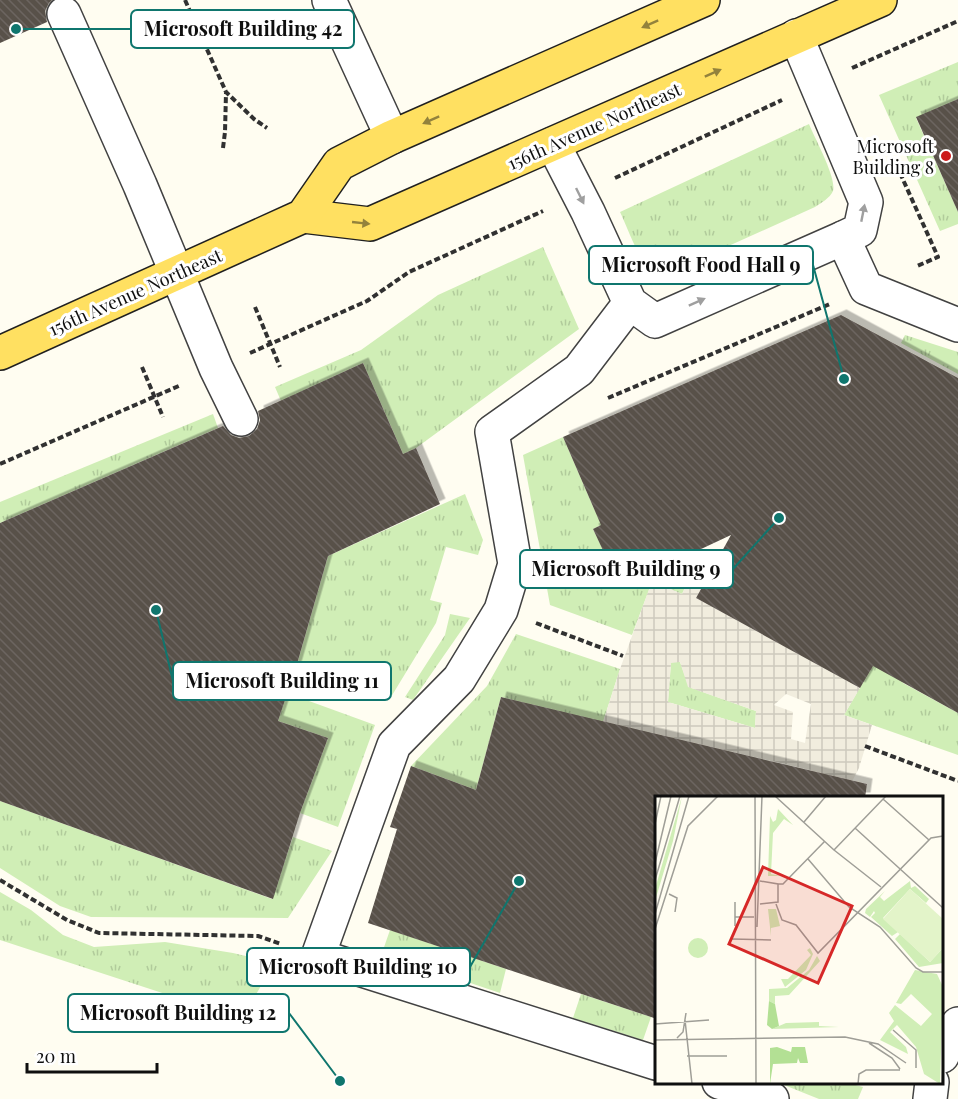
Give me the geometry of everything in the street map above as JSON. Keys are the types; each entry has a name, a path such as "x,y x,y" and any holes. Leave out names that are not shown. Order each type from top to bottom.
{"main road":[{"path":"303,216 339,164 392,137 703,0"},
{"name":"156th Avenue Northeast","path":"0,353 303,216 370,224 880,0"}],"street":[{"path":"329,0 392,137"},
{"path":"64,14 216,368 241,419"},
{"path":"553,144 630,303 655,321 860,230 866,202 796,36"},
{"path":"843,237 866,288 958,325"},
{"path":"630,303 579,370 492,432 515,564 501,610 459,679 394,745 318,956 655,1062"},
{"path":"943,1054 958,1024"},
{"path":"722,1084 772,1099"},
{"path":"930,1099 932,1084"}],"path":[{"path":"185,0 226,92 254,119 267,128"},
{"path":"248,354 367,301 409,272 958,21"},
{"path":"223,148 226,92"},
{"path":"608,399 866,288"},
{"path":"255,307 280,367"},
{"path":"142,367 163,417"},
{"path":"0,464 188,382"},
{"path":"549,628 623,656"},
{"path":"865,746 958,781"},
{"path":"0,880 67,920 99,933 258,936 318,956"}],"green space":[{"path":"958,62 958,99 916,118 958,212 958,224 940,231 879,95"},
{"path":"809,124 832,177 833,191 828,198 815,207 673,271 655,269 645,264 620,212"},
{"path":"543,247 579,329 416,448 403,454 363,363 281,401 275,387 361,350 438,295"},
{"path":"905,335 958,352 958,374 901,343"},
{"path":"213,414 218,428 0,523 0,502"},
{"path":"563,437 595,511 603,524 593,529 620,586 688,555 694,569 682,594 652,582 632,635 550,605 523,455"},
{"path":"465,494 483,540 478,555 446,547 430,600 442,603 436,623 391,697 297,664 328,556"},
{"path":"450,614 470,618 413,700 405,697 445,635"},
{"path":"516,634 620,669 603,722 501,697 476,790 411,766 487,686"},
{"path":"881,651 903,683 958,713 958,755 844,715"},
{"path":"671,662 680,662 689,687 756,711 755,728 668,702"},
{"path":"287,693 375,725 338,827 300,813 328,738 278,721"},
{"path":"0,801 272,899 293,837 332,851 288,918 91,917 60,906 0,868"},
{"path":"0,892 31,910 63,935 94,947 165,942 233,953 274,963 242,1019 0,940"},
{"path":"390,930 506,969 500,993 382,953"},
{"path":"581,994 651,1017 643,1040 573,1018"},
{"path":"852,1084 863,1087 858,1099 819,1099 784,1085"}],"shaded area":[{"path":"700,549 718,558 696,598 860,688 844,715 872,725 859,768 845,796 811,770 603,722 652,581 682,594 694,569 688,555","holes":["680,662 688,687 756,711 755,728 668,702 671,663","786,694 811,704 805,743 791,739 793,712 774,705"]}],"building":[{"path":"0,0 52,0 45,11 47,22 0,43"},
{"name":"Microsoft Building 8","path":"958,99 958,212 916,117"},
{"path":"841,315 958,378 958,713 873,666 860,688 696,598 731,535 620,587 593,529 601,525 563,437"},
{"path":"363,363 403,454 416,448 440,504 328,556 278,721 328,738 300,813 273,899 0,801 0,523 223,426 231,435 239,438 249,436 257,429 260,420 258,411"},
{"path":"501,697 867,784 865,796 655,796 655,1018 368,923 397,829 390,827 411,766 476,790"}],"place":[{"name":"Microsoft Building 42","path":"16,29"},
{"name":"Microsoft Building 8","path":"946,156"},
{"name":"Microsoft Food Hall 9","path":"844,379"},
{"name":"Microsoft Building 9","path":"779,518"},
{"name":"Microsoft Building 11","path":"156,610"},
{"name":"Microsoft Building 10","path":"519,881"},
{"name":"Microsoft Building 12","path":"340,1081"}]}
